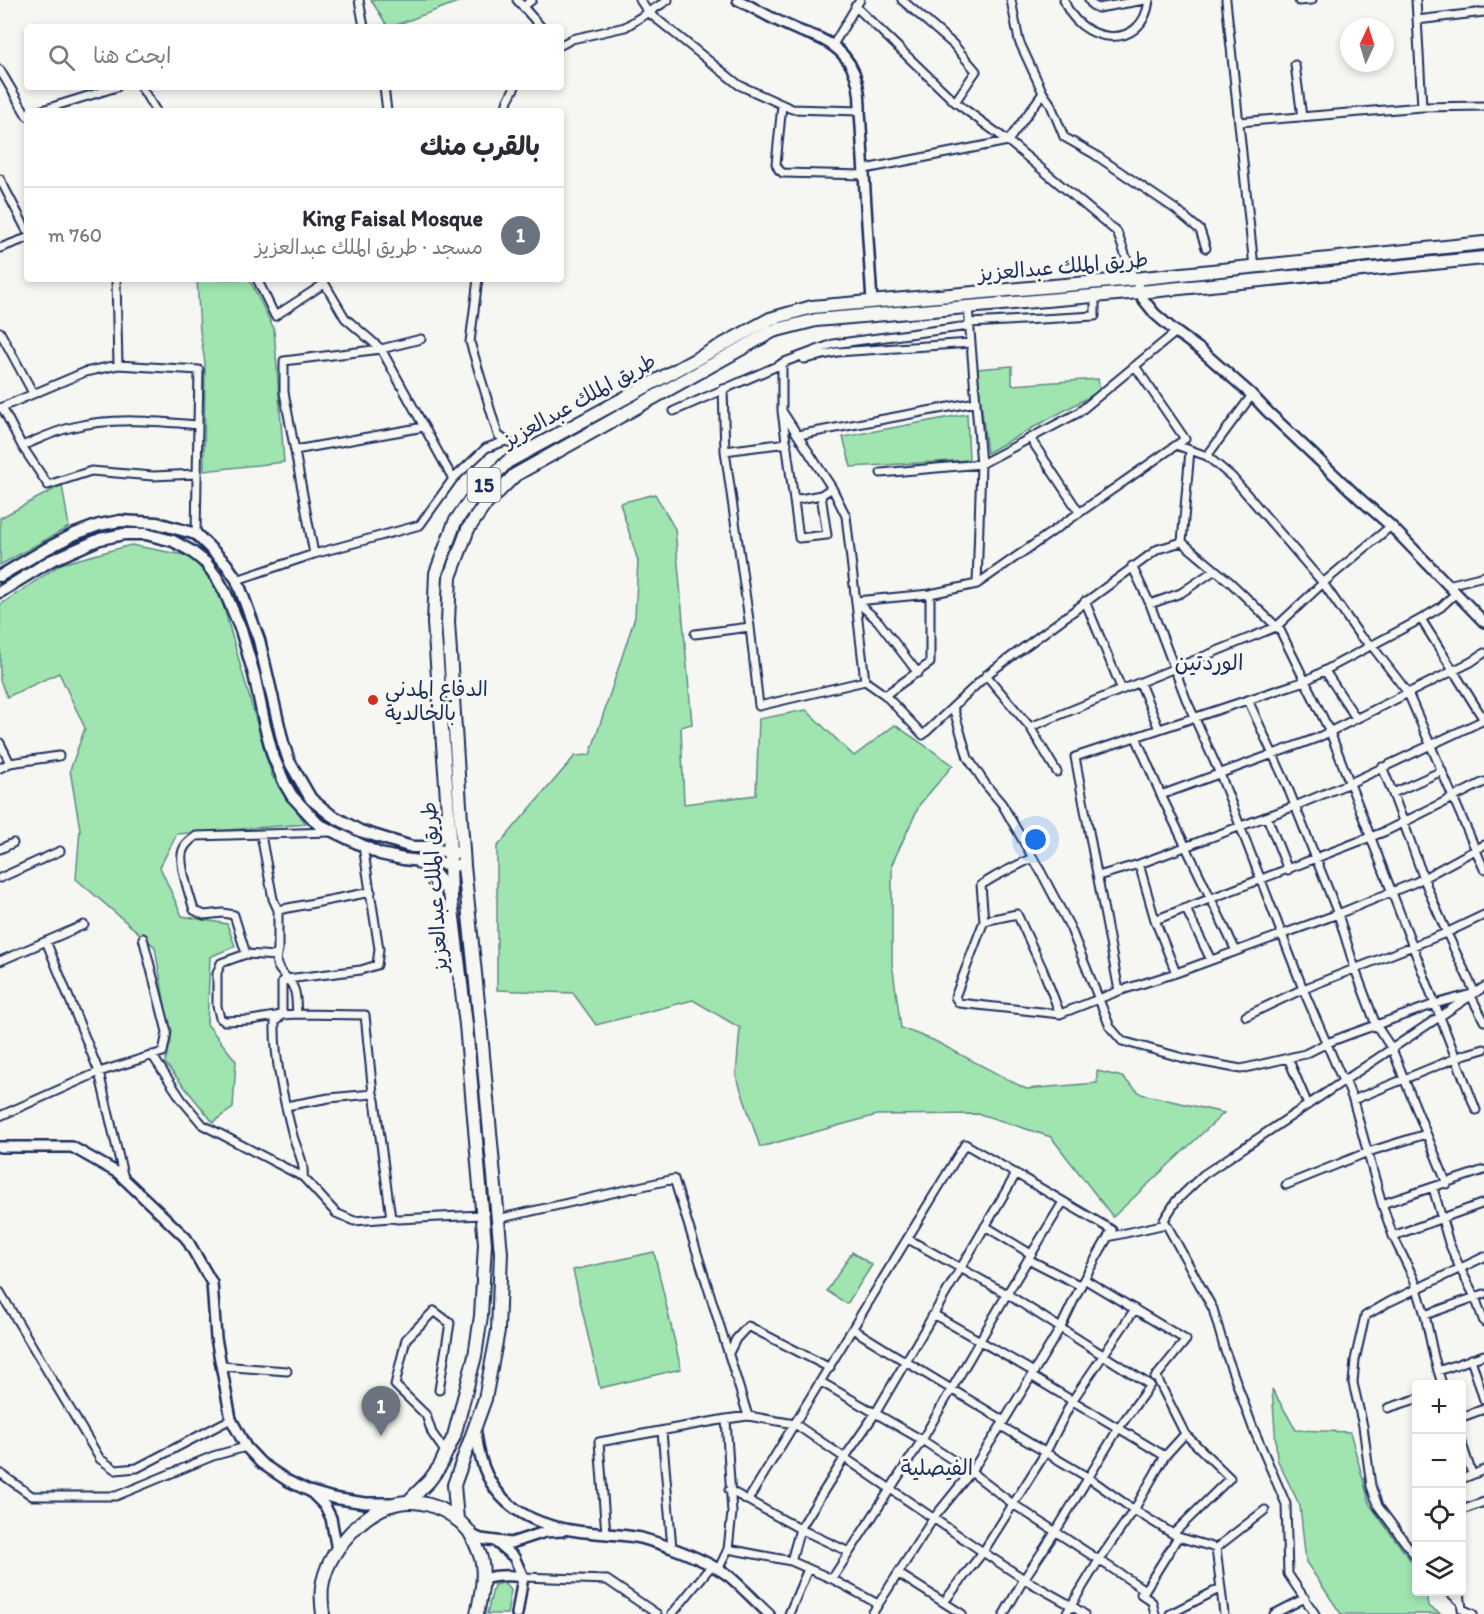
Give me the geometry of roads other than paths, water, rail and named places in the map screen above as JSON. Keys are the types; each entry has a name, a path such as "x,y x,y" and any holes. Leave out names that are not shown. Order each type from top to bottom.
{"highway":[{"name":"طريق الملك عبدالعزيز","path":"323,1614 322,1587 332,1558 350,1533 371,1515 402,1503 429,1481 440,1466 454,1436 465,1397 475,1356 481,1316 485,1244 466,1025 451,901 450,825 434,622 436,573 455,522 472,498 507,462 528,450 770,319 812,307 1134,279 1484,243"},
{"name":"طريق الملك عبدالعزيز","path":"457,1520 454,1485 484,1399 498,1330 501,1253 464,866 448,622 450,577 468,529 484,506 515,475 772,331 816,320 1140,292 1484,258"},
{"path":"402,1503 414,1502 437,1508 466,1527 481,1556 483,1579 477,1614"}],"main road":[{"path":"0,576 75,534 99,525 120,521 157,523 196,534 226,564 237,580 259,640 289,761 311,800 331,815 360,831 418,848 464,866"},
{"path":"0,592 26,575 77,548 100,539 124,534 146,534 173,541 191,551 206,563 218,578 241,630 273,756 292,796 318,824 380,854 413,860 450,859 464,853"},
{"path":"18,565 26,575"},
{"path":"418,848 436,843 450,825"},
{"path":"413,860 435,873 451,901"}],"street":[{"path":"359,0 363,24"},
{"path":"517,0 538,24"},
{"path":"523,7 532,0"},
{"path":"640,0 648,12 739,85 792,110 860,111"},
{"path":"564,43 572,39 625,27 668,0"},
{"path":"738,0 794,29 833,45 843,53 854,70 860,95 873,302"},
{"path":"902,0 952,44 976,71 955,102"},
{"path":"1011,0 1019,41 1064,137 1094,154 1175,208 1200,230 1206,248"},
{"path":"1064,0 1071,14 1084,28 1103,36 1132,32 1139,26 1148,11 1147,0 1098,8 1089,0"},
{"path":"1226,0 1254,267"},
{"path":"1299,0 1312,0"},
{"path":"1416,0 1422,107"},
{"path":"833,45 857,3 955,102 1008,141 1118,232 1143,299 1155,314 1252,395 1391,526 1484,622"},
{"path":"1417,20 1484,12"},
{"path":"1295,65 1302,117"},
{"path":"0,70 24,110"},
{"path":"49,108 107,90"},
{"path":"143,90 154,108"},
{"path":"384,90 387,108"},
{"path":"506,108 513,90"},
{"path":"782,105 776,164 779,170 783,173 865,172 1008,141 1043,93"},
{"path":"1239,122 1422,107 1484,106"},
{"path":"0,179 24,225"},
{"path":"0,249 24,239"},
{"path":"116,282 118,365"},
{"path":"258,282 275,316 322,282"},
{"path":"324,282 345,318 381,349 453,479"},
{"path":"477,282 470,342 498,435 528,450"},
{"path":"674,411 782,363 833,344 969,324 1095,316 1095,296"},
{"path":"968,307 981,464 977,584"},
{"path":"0,332 33,393"},
{"path":"881,473 981,464 1078,412 1176,332"},
{"path":"314,554 284,392 284,361 381,349 421,339"},
{"path":"782,363 837,352 971,343"},
{"path":"782,363 782,411 799,538 827,535 821,495"},
{"path":"196,534 199,370 118,365 86,372 1,407 22,446 48,485 91,471 153,476 197,474"},
{"path":"856,601 930,594 977,584 1185,439 1135,366"},
{"path":"723,389 725,452 759,706 865,681 885,695 923,735 986,675 1085,601 1158,549 1182,542"},
{"path":"1207,456 1252,395"},
{"path":"798,435 976,402"},
{"path":"782,411 832,488 846,516 865,681"},
{"path":"22,446 69,428 107,421 198,424"},
{"path":"295,450 424,427"},
{"path":"1030,438 1079,512"},
{"path":"237,580 314,554 420,525 453,479 486,448 506,441"},
{"path":"725,452 787,442"},
{"path":"1176,445 1207,456 1233,477 1323,583 1360,636 1372,646 1408,693 1484,869"},
{"path":"1182,542 1190,450"},
{"path":"794,500 821,495 832,488"},
{"path":"1029,727 1276,627 1323,583 1391,526"},
{"path":"1182,542 1231,583 1280,630 1330,732 1476,1110"},
{"path":"1132,567 1150,604 1194,718 1220,774 1303,989 1353,1100 1382,1204 1393,1236 1414,1279 1441,1380"},
{"path":"1150,604 1181,593 1215,570"},
{"path":"1448,585 1484,576"},
{"path":"1119,991 1075,757 1305,681 1441,608 1456,593"},
{"path":"885,695 930,663 930,594"},
{"path":"856,601 878,621 918,673"},
{"path":"1085,601 1122,690"},
{"path":"1098,876 1139,864 1295,806 1350,783 1484,720 1421,619"},
{"path":"695,634 750,627"},
{"path":"1161,795 1317,738 1471,662 1484,652"},
{"path":"1325,671 1356,718"},
{"path":"986,675 1029,727 1057,772"},
{"path":"1140,683 1159,729"},
{"path":"1248,700 1295,806 1338,914 1376,1025 1392,1048 1447,1184"},
{"path":"952,707 968,758 1002,804 1070,927 1110,1027 1122,1041 1187,1059 1241,1070 1305,1054 1327,1043 1376,1025 1435,1004 1473,994"},
{"path":"1136,737 1210,900 1236,951"},
{"path":"0,743 10,764"},
{"path":"0,768 10,764 59,756"},
{"path":"1382,767 1446,933 1484,1021"},
{"path":"1393,793 1442,771"},
{"path":"1155,920 1371,837 1404,823 1484,782"},
{"path":"1267,817 1288,870"},
{"path":"246,954 234,915 223,913 204,915 195,910 185,880 182,855 187,843 196,836 333,832"},
{"path":"261,835 273,899 278,910 276,956 279,970 294,989 297,1014"},
{"path":"0,849 13,843"},
{"path":"1032,858 981,885 984,921 955,997 959,1003 1060,1014 1338,914 1424,878 1484,845"},
{"path":"303,1176 304,1169 286,1106 274,1042 275,1022 282,1016 282,982 287,979 361,970 377,965 379,949 363,846"},
{"path":"0,878 60,851"},
{"path":"1139,864 1155,920 1176,973"},
{"path":"278,910 371,892"},
{"path":"1186,909 1211,960"},
{"path":"984,921 1017,914 1060,1014"},
{"path":"1246,1016 1303,989 1446,933 1484,915"},
{"path":"0,961 84,925"},
{"path":"0,1116 99,1072 163,1052 167,1032 143,938"},
{"path":"46,941 99,1072 124,1179"},
{"path":"276,956 246,954 221,963 217,973 220,1018 224,1021 235,1022 297,1014 365,1015 373,1094 391,1218"},
{"path":"1315,1614 1288,1574 1286,1504 1253,1428 1212,1309 1164,1220 1176,1201 1203,1175 1484,987"},
{"path":"1353,1100 1484,1049"},
{"path":"152,1055 182,1100 203,1125 303,1176 336,1213 354,1221 482,1215"},
{"path":"1288,1058 1308,1105"},
{"path":"286,1106 329,1098 373,1094"},
{"path":"1286,1185 1368,1152 1426,1134"},
{"path":"748,1500 965,1144 1112,1230 1082,1282 1061,1327 1002,1423 971,1472 933,1519 872,1614"},
{"path":"0,1147 72,1147 117,1173 186,1238 212,1283 216,1338 231,1419 246,1447 261,1463 288,1481 309,1491 333,1498 365,1503 402,1503"},
{"path":"1382,1204 1484,1170"},
{"path":"791,1562 800,1529 875,1414 1016,1174"},
{"path":"497,1220 674,1179 748,1416"},
{"path":"1433,1188 1449,1243 1475,1297 1484,1322"},
{"path":"832,1579 922,1440 1063,1202"},
{"path":"1393,1236 1484,1203"},
{"path":"1108,1237 1166,1224"},
{"path":"985,1226 1030,1256 1135,1309 1186,1340 1156,1376 1118,1429 1004,1614"},
{"path":"908,1239 1007,1294 1150,1385"},
{"path":"1412,1552 1378,1506 1371,1486 1363,1426 1353,1383 1355,1360 1365,1316 1484,1257"},
{"path":"0,1292 100,1459 116,1470 137,1468 231,1419"},
{"path":"1425,1315 1484,1294"},
{"path":"944,1602 982,1552 1046,1452 1072,1401 1135,1309"},
{"path":"439,1390 450,1323 434,1311 406,1339 396,1385 426,1415 432,1433 446,1453"},
{"path":"933,1314 980,1340 1072,1401 1165,1456"},
{"path":"729,1353 736,1339 748,1326 830,1368"},
{"path":"853,1329 905,1363 952,1389 1176,1536 1216,1548"},
{"path":"1438,1371 1484,1355"},
{"path":"1471,1359 1484,1400"},
{"path":"221,1366 286,1371"},
{"path":"1155,1614 1152,1602 1141,1594 1176,1536 1230,1478 1185,1434 1156,1376"},
{"path":"821,1382 922,1440 971,1472 1013,1504 1145,1590"},
{"path":"1388,1408 1412,1400"},
{"path":"1466,1415 1484,1409"},
{"path":"606,1534 598,1442 748,1416 795,1424 982,1552 1084,1614"},
{"path":"672,1614 715,1568 728,1549 732,1513 726,1419"},
{"path":"475,1426 480,1459 495,1491 522,1514 549,1525 574,1531"},
{"path":"662,1431 672,1548"},
{"path":"1066,1614 1099,1560 1134,1510 1165,1456 1185,1434"},
{"path":"0,1473 32,1496 116,1496 213,1456 246,1447"},
{"path":"1466,1458 1472,1474"},
{"path":"1466,1477 1484,1470"},
{"path":"729,1490 800,1529 849,1552"},
{"path":"309,1491 325,1506 331,1518 338,1550"},
{"path":"1466,1508 1484,1502"},
{"path":"1216,1548 1265,1510"},
{"path":"470,1534 481,1539 511,1543 545,1532 574,1531 640,1538 672,1548 729,1576 769,1614"},
{"path":"495,1542 514,1557 523,1577 517,1614"},
{"path":"1216,1548 1224,1614"},
{"path":"728,1549 791,1562 832,1579 878,1604"},
{"path":"789,1614 808,1569"},
{"path":"899,1574 962,1614"},
{"path":"483,1579 496,1575 508,1575 607,1580 657,1614"},
{"path":"1170,1614 1221,1588"},
{"path":"1454,1596 1461,1602"},
{"path":"1460,1596 1462,1609 1473,1614"},
{"path":"1274,1614 1305,1598"}],"place":[{"name":"الدفاع المدني بالخالدية","path":"373,700"},
{"name":"King Faisal Mosque","path":"381,1436"}],"district":[{"name":"الوردتين","path":"1209,662"},
{"name":"الفيصلية","path":"937,1467"}]}
